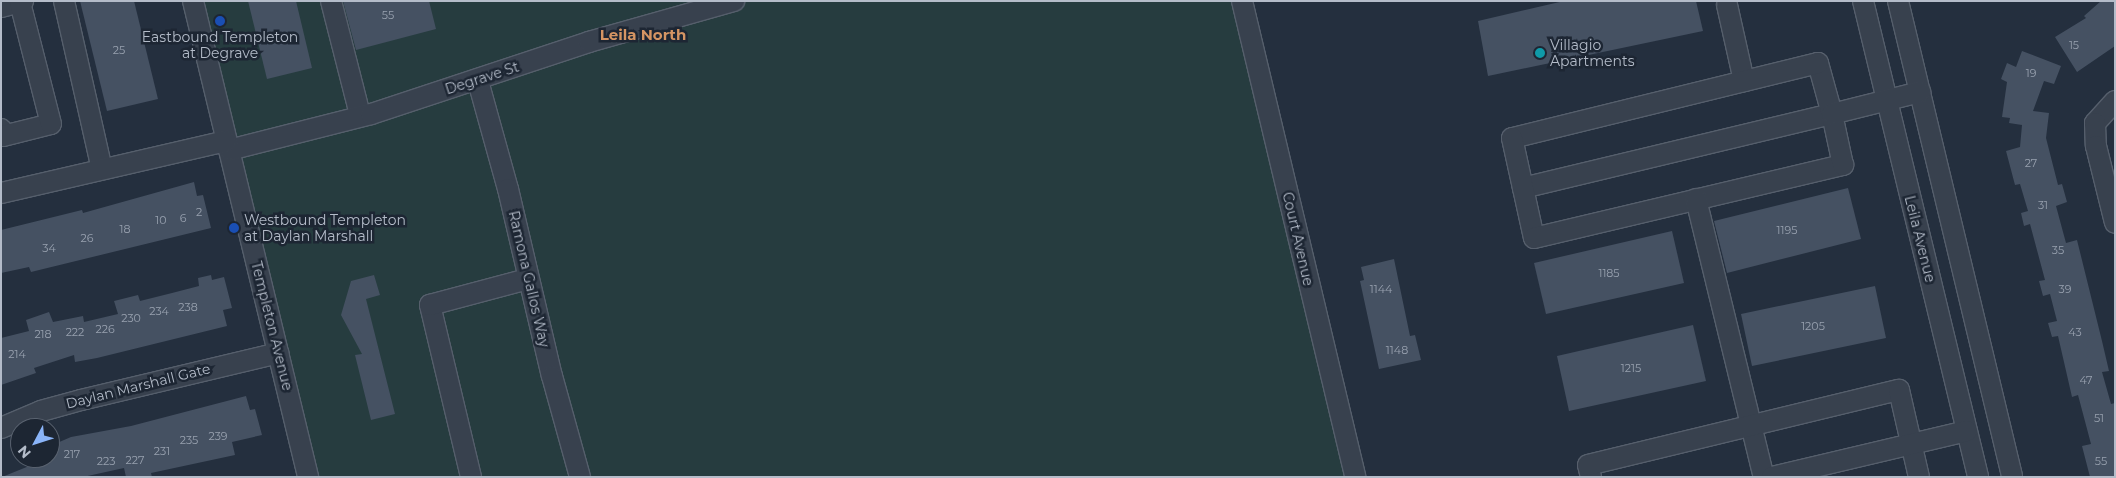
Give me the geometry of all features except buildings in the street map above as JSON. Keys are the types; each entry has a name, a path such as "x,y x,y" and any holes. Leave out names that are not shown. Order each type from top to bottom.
{"street":[{"path":"64,1 102,169"},
{"name":"Templeton Avenue","path":"193,1 308,477"},
{"path":"331,1 360,116"},
{"name":"Degrave St","path":"228,146 360,116 478,81 588,42 734,1"},
{"name":"Court Avenue","path":"1242,1 1354,477"},
{"name":"Leila Avenue","path":"1863,1 1978,477"},
{"path":"1898,1 2012,477"},
{"path":"1,7 21,2 51,124 3,136 1,129"},
{"path":"1727,6 1744,81"},
{"path":"1818,63 1843,165 1696,198 1534,238 1512,138 1744,81 1818,63"},
{"name":"Ramona Gallos Way","path":"478,81 580,477"},
{"path":"1523,188 1920,92"},
{"path":"2115,101 2095,123 2096,146 2115,223"},
{"path":"1,192 102,169 228,146"},
{"path":"1696,198 1764,477"},
{"path":"471,477 430,306 528,279"},
{"name":"Daylan Marshall Gate","path":"1,428 42,411 81,400 278,353"},
{"path":"1591,477 1588,465 1751,424 1899,390 1919,477"},
{"path":"1772,477 1911,442 1967,431"}],"green space":[{"path":"193,1 1247,1 1366,477 308,477"}],"place":[{"name":"Eastbound Templeton at Degrave","path":"220,21"},
{"name":"Villagio Apartments","path":"1540,53"},
{"name":"Westbound Templeton at Daylan Marshall","path":"234,228"}],"district":[{"name":"Leila North","path":"643,35"}]}
